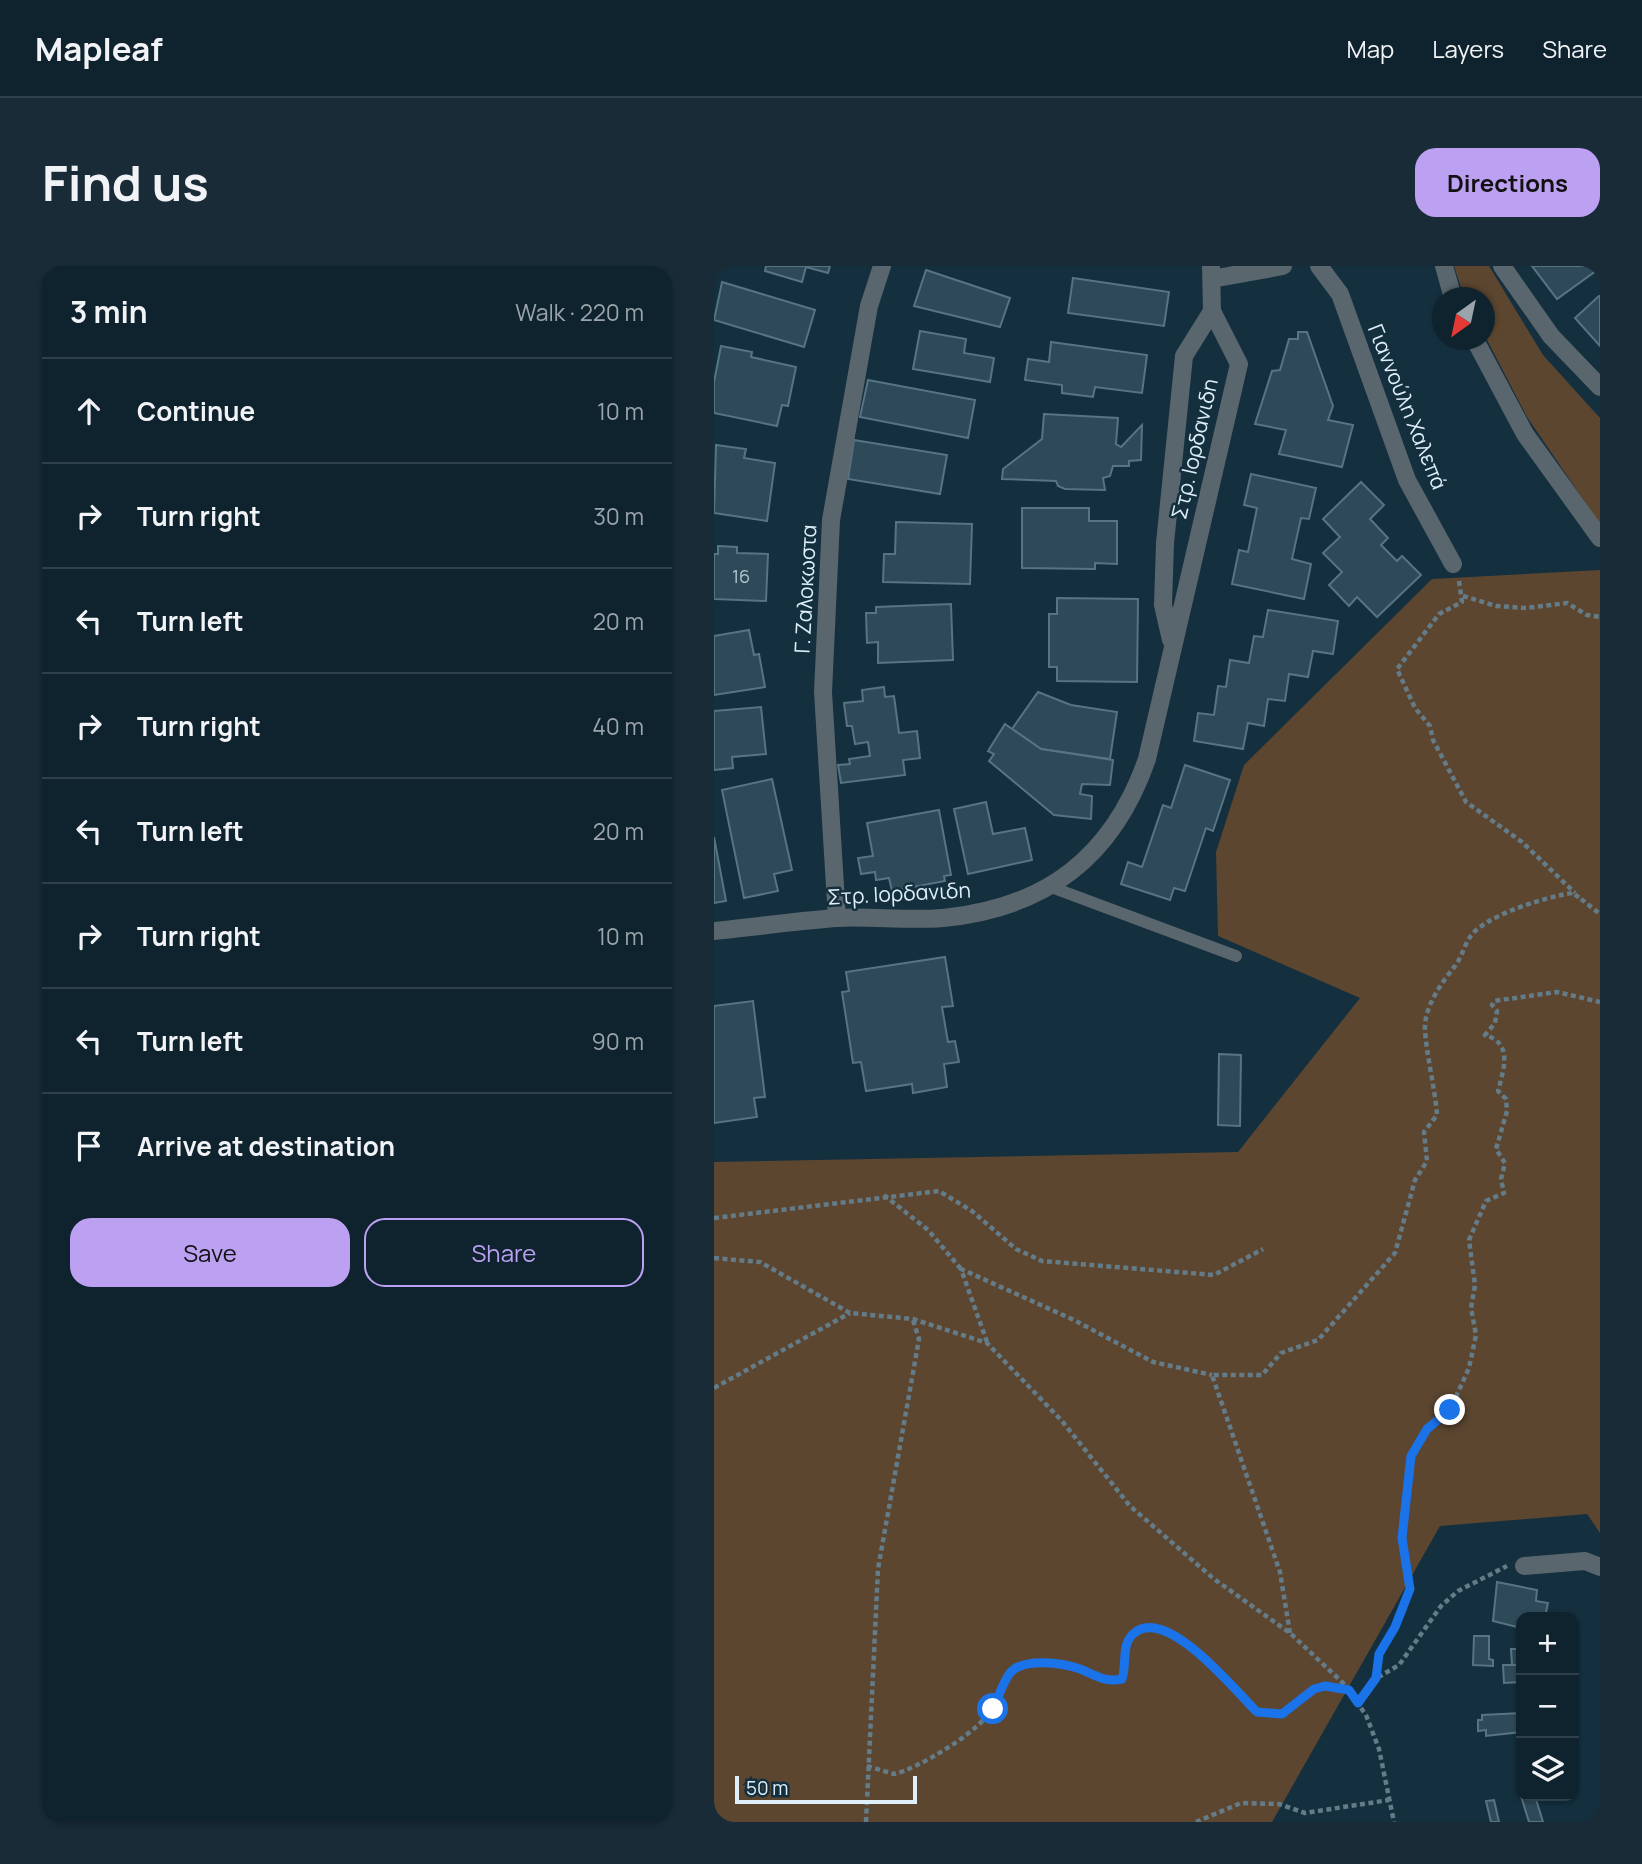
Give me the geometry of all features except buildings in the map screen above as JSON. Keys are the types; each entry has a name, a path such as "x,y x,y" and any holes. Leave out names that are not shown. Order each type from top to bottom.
{"street":[{"name":"Γ. Ζαλοκωστα","path":"837,918 823,692 831,520 869,306 882,266"},
{"path":"1212,273 1283,266"},
{"name":"Γιαννούλη Χαλεπά","path":"1319,266 1340,294 1408,480 1453,564"},
{"path":"1444,266 1450,287"},
{"path":"1502,266 1550,336 1600,387"},
{"name":"Στρ. Ιορδανιδη","path":"714,931 837,918 940,918 988,912 1051,887 1099,848 1120,820 1137,788 1147,759 1239,364 1212,311 1212,273"},
{"name":"Στρ. Ιορδανιδη","path":"1172,643 1163,605 1165,543 1184,356 1212,311"},
{"path":"1480,350 1525,434 1600,538"},
{"path":"1524,1566 1585,1561 1600,1567"}],"lane":[{"path":"1051,887 1236,956"}],"path":[{"path":"1453,564 1463,596 1462,602 1440,614 1397,669 1415,708 1430,726 1433,740 1466,802 1522,842 1582,900"},
{"path":"1463,596 1496,606 1526,608 1567,603 1587,615 1600,617"},
{"path":"961,1269 1074,1320 1153,1362 1212,1375 1262,1375 1281,1353 1318,1340 1395,1253 1415,1180 1427,1161 1424,1132 1437,1115 1424,1027 1435,995 1458,963 1470,936 1493,919 1513,909 1559,895 1573,894 1600,914"},
{"path":"1376,1678 1379,1654 1395,1627 1410,1589 1402,1538 1411,1456 1427,1429 1450,1410 1469,1368 1476,1335 1471,1308 1475,1286 1469,1240 1486,1201 1504,1193 1501,1179 1505,1163 1496,1149 1507,1111 1506,1099 1498,1091 1505,1057 1503,1045 1497,1038 1485,1035 1495,1023 1497,1011 1492,1005 1494,1001 1557,992 1600,1002"},
{"path":"714,1218 884,1195 939,1191 972,1211 1016,1249 1042,1261 1214,1275 1263,1250"},
{"path":"884,1195 928,1230 961,1269 988,1343 1062,1421 1130,1506 1214,1579 1290,1633 1349,1690 1366,1715 1379,1749 1394,1822"},
{"path":"714,1258 761,1262 850,1313 913,1319 988,1343"},
{"path":"714,1388 850,1313"},
{"path":"866,1822 878,1569 919,1339 913,1319"},
{"path":"1212,1375 1280,1572 1290,1633"},
{"path":"1358,1703 1376,1678 1399,1665 1441,1606 1458,1591 1496,1569 1524,1566"},
{"path":"867,1766 894,1774 933,1758 983,1721 993,1709 1009,1674 1017,1667 1048,1663 1080,1669 1111,1682 1122,1679 1126,1667 1126,1644 1133,1633 1143,1629 1167,1632 1204,1656 1257,1712 1282,1714 1314,1689 1325,1686 1349,1690"},
{"path":"1196,1822 1241,1803 1279,1804 1305,1813 1389,1800"}],"shaded area":[{"path":"1454,266 1489,266 1543,355 1600,418 1600,524 1527,417 1492,350 1495,350 1495,287 1461,287"},
{"path":"1600,570 1600,1533 1587,1514 1440,1526 1272,1822 714,1822 714,1162 1238,1152 1360,998 1218,936 1216,852 1244,765 1432,579"}],"route":[{"path":"993,1709 1009,1674 1017,1667 1048,1663 1080,1669 1111,1682 1122,1679 1126,1667 1126,1644 1133,1633 1143,1629 1167,1632 1204,1656 1257,1712 1270,1716 1290,1711 1314,1689 1325,1686 1349,1690 1358,1703 1376,1678 1379,1654 1395,1627 1410,1589 1402,1538 1411,1456 1427,1429 1450,1410"}]}
